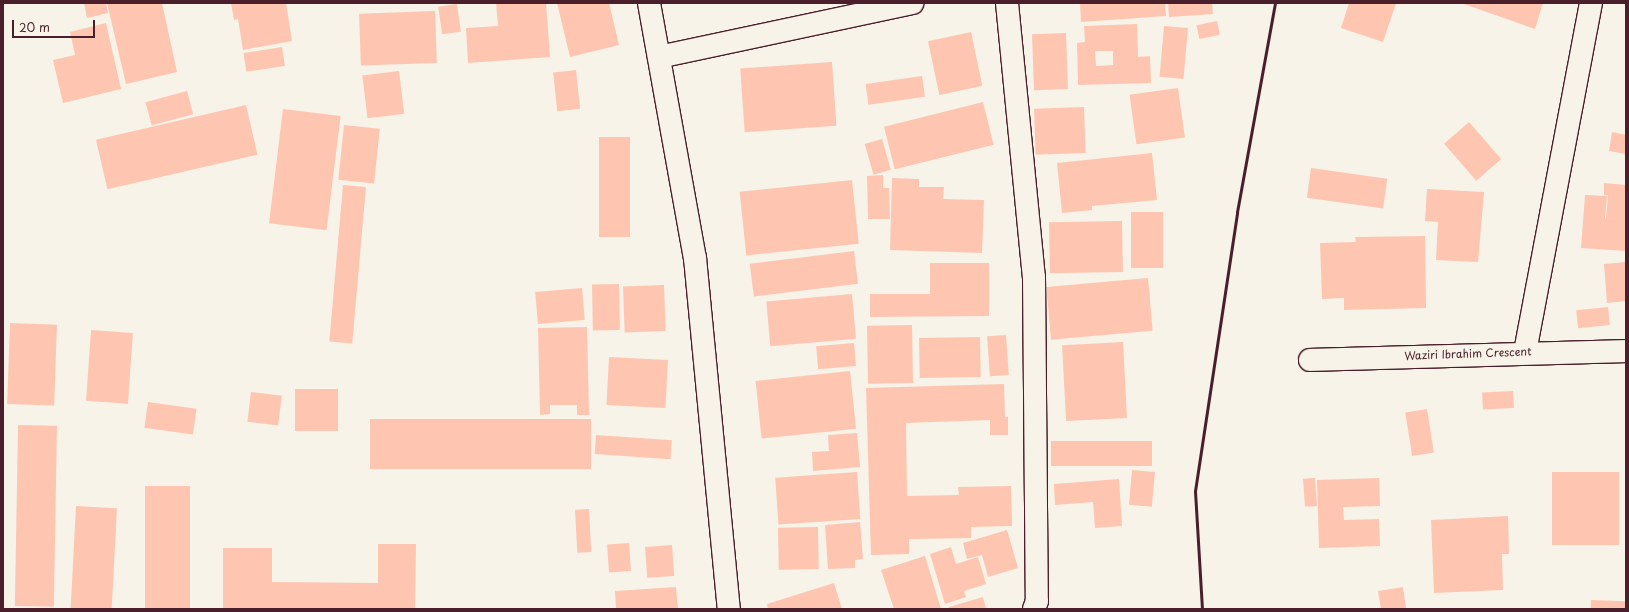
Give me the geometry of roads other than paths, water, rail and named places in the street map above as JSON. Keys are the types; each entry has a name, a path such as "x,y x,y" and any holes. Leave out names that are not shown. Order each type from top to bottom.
{"street":[{"path":"649,3 695,258 729,609"},
{"path":"658,57 912,3"},
{"path":"1007,3 1034,277 1037,593 1034,609"},
{"path":"1525,352 1591,3"},
{"name":"Waziri Ibrahim Crescent","path":"1310,360 1626,350"}],"railway":[{"path":"1202,609 1195,491 1237,212 1275,3"}]}
